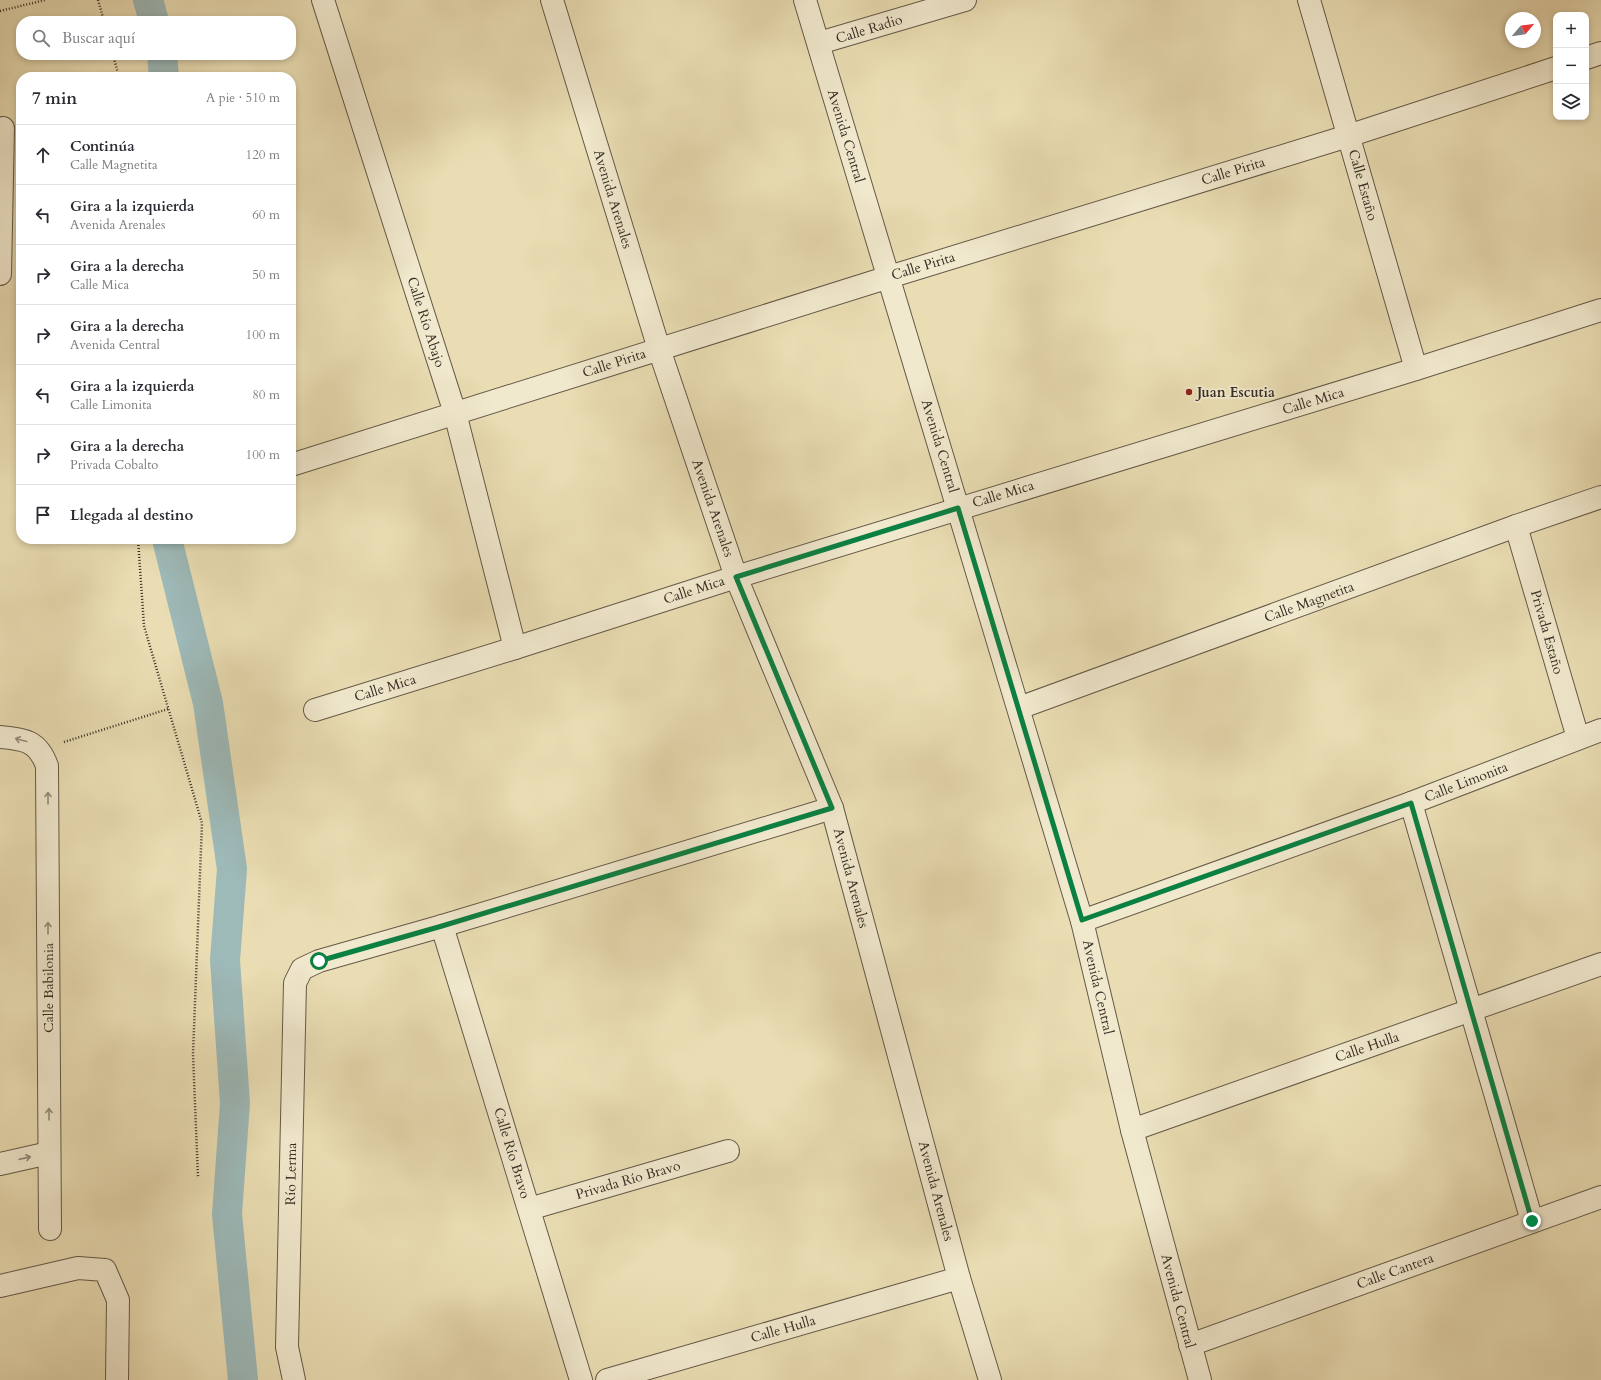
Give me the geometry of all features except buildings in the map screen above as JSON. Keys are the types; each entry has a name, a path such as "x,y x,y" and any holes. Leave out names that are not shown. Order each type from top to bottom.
{"street":[{"name":"Calle Río Abajo","path":"323,0 455,413 515,648"},
{"name":"Avenida Arenales","path":"552,0 659,349 736,577 832,808 959,1278 990,1380"},
{"name":"Avenida Central","path":"805,0 1082,920 1132,1130 1200,1380"},
{"name":"Calle Radio","path":"818,44 965,0"},
{"name":"Calle Estaño","path":"1309,0 1416,370"},
{"path":"1589,57 1601,53"},
{"name":"Calle Pirita","path":"296,463 889,277 1348,136 1553,69"},
{"path":"0,274 8,127"},
{"name":"Calle Mica","path":"315,710 958,508 1416,370 1601,310"},
{"name":"Calle Magnetita","path":"1018,708 1516,526 1601,497"},
{"name":"Privada Estaño","path":"1516,526 1578,738"},
{"name":"Calle Limonita","path":"1082,920 1411,803 1601,730"},
{"path":"0,737 18,738 30,742 39,750"},
{"name":"Calle Babilonia","path":"39,750 44,758 48,771 50,1229"},
{"path":"1411,803 1532,1221"},
{"path":"442,926 832,808"},
{"name":"Río Lerma","path":"294,1380 287,1347 295,983 302,969 319,961 442,926"},
{"name":"Calle Río Bravo","path":"442,926 581,1380"},
{"name":"Calle Hulla","path":"1132,1130 1601,964"},
{"name":"Privada Río Bravo","path":"529,1209 728,1151"},
{"path":"0,1164 49,1153"},
{"name":"Calle Cantera","path":"1190,1345 1601,1197"},
{"path":"0,1286 78,1268 105,1270 118,1300 117,1380"},
{"name":"Calle Hulla","path":"607,1380 959,1278"}],"path":[{"path":"0,11 45,0"},
{"path":"98,0 103,16"},
{"path":"114,60 118,72"},
{"path":"138,544 144,626 202,823 193,1054 198,1177"},
{"path":"39,750 168,709"}],"waterway":[{"path":"148,0 153,16"},
{"path":"162,60 164,72"},
{"path":"168,544 208,703 232,869 225,960 235,1103 227,1214 243,1380"}],"place":[{"name":"Juan Escutia","path":"1189,392"}],"route":[{"path":"319,961 442,926 832,808 736,577 958,508 1082,920 1411,803 1532,1221"}]}
